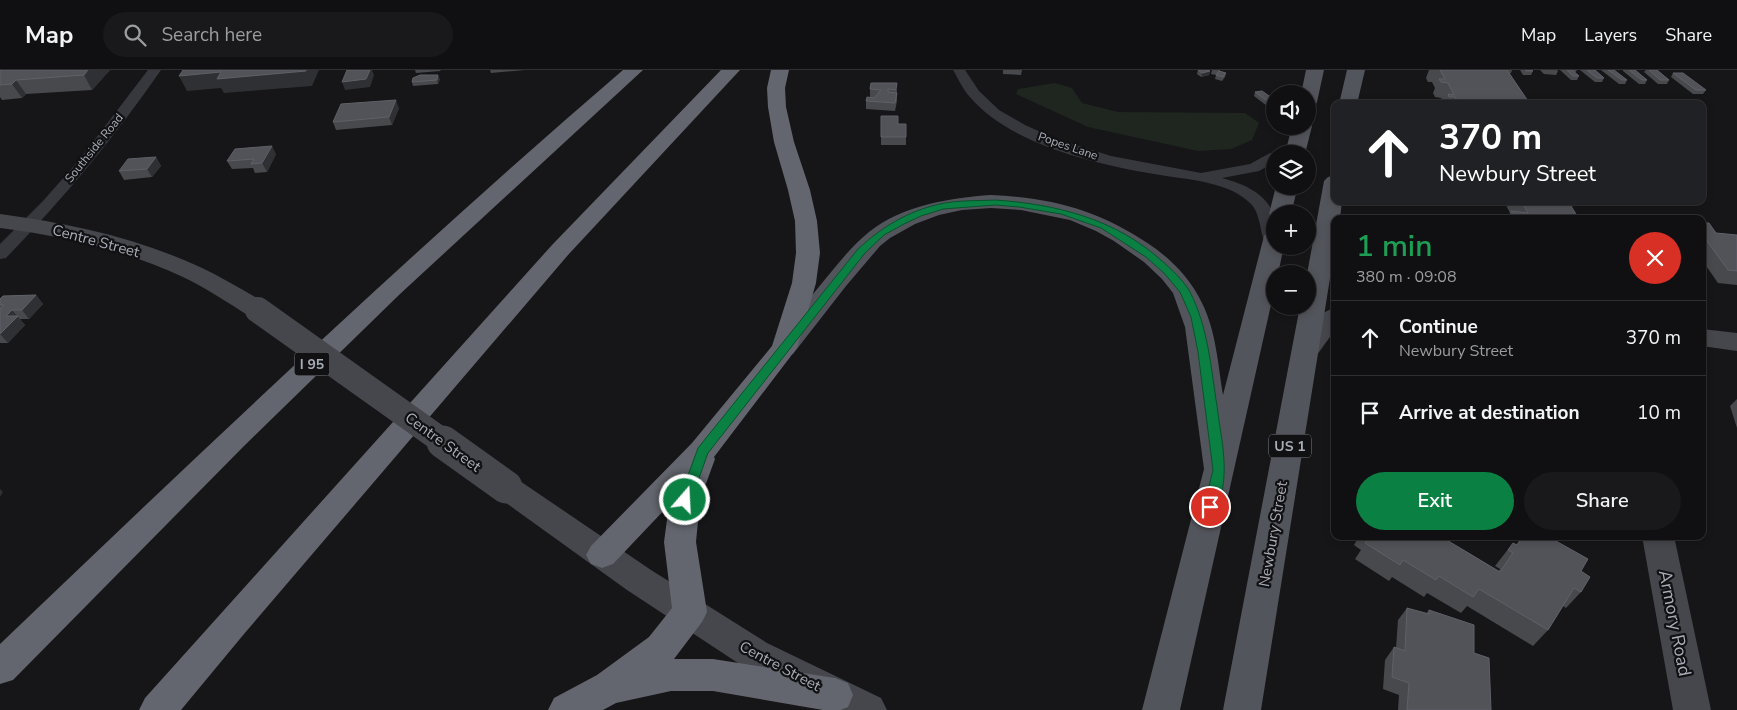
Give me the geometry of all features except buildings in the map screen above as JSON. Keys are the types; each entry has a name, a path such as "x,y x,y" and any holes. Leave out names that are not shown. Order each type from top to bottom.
{"highway":[{"name":"I 95","path":"0,668 225,447 406,276 570,124 634,70"},
{"path":"158,710 238,616 560,250 731,70"},
{"path":"602,555 702,451 784,348 804,283 808,253 806,221 784,142 777,107 776,88 780,70"},
{"path":"567,710 610,687 661,648 690,612 680,542 685,500 702,451"},
{"path":"610,687 671,675 713,675 835,695"}],"main road":[{"path":"1312,85 1316,70"},
{"path":"1349,100 1356,70"},
{"name":"Newbury Street","path":"1242,710 1331,202"},
{"path":"784,348 862,251 881,233 900,222 942,206 969,203 1019,204 1062,212 1104,226 1149,254 1185,292 1196,317 1204,352 1220,470"},
{"path":"1328,217 1331,231"},
{"name":"Centre Street","path":"0,221 65,230 160,259 191,272 258,310 602,555 754,654 868,710"},
{"path":"1162,705 1270,255"},
{"path":"1305,353 1321,329 1331,320"},
{"name":"Armory Road","path":"1659,540 1692,710"}],"street":[{"name":"Southside Road","path":"0,254 30,224 85,162 155,70"},
{"name":"Popes Lane","path":"959,70 965,84 978,99 1011,123 1031,133 1052,142 1107,159 1201,177 1248,193 1258,202 1266,217"},
{"name":"Popes Lane","path":"1201,177 1254,168 1266,161"}],"shaded area":[{"path":"1055,83 1072,88 1082,103 1118,112 1245,113 1259,123 1252,140 1231,149 1198,151 1088,127 1016,94 1018,89"}],"route":[{"path":"685,500 702,451 862,251 881,233 918,214 942,206 995,202 1040,207 1104,226 1149,254 1185,292 1196,317 1204,352 1220,470 1210,507"}]}
